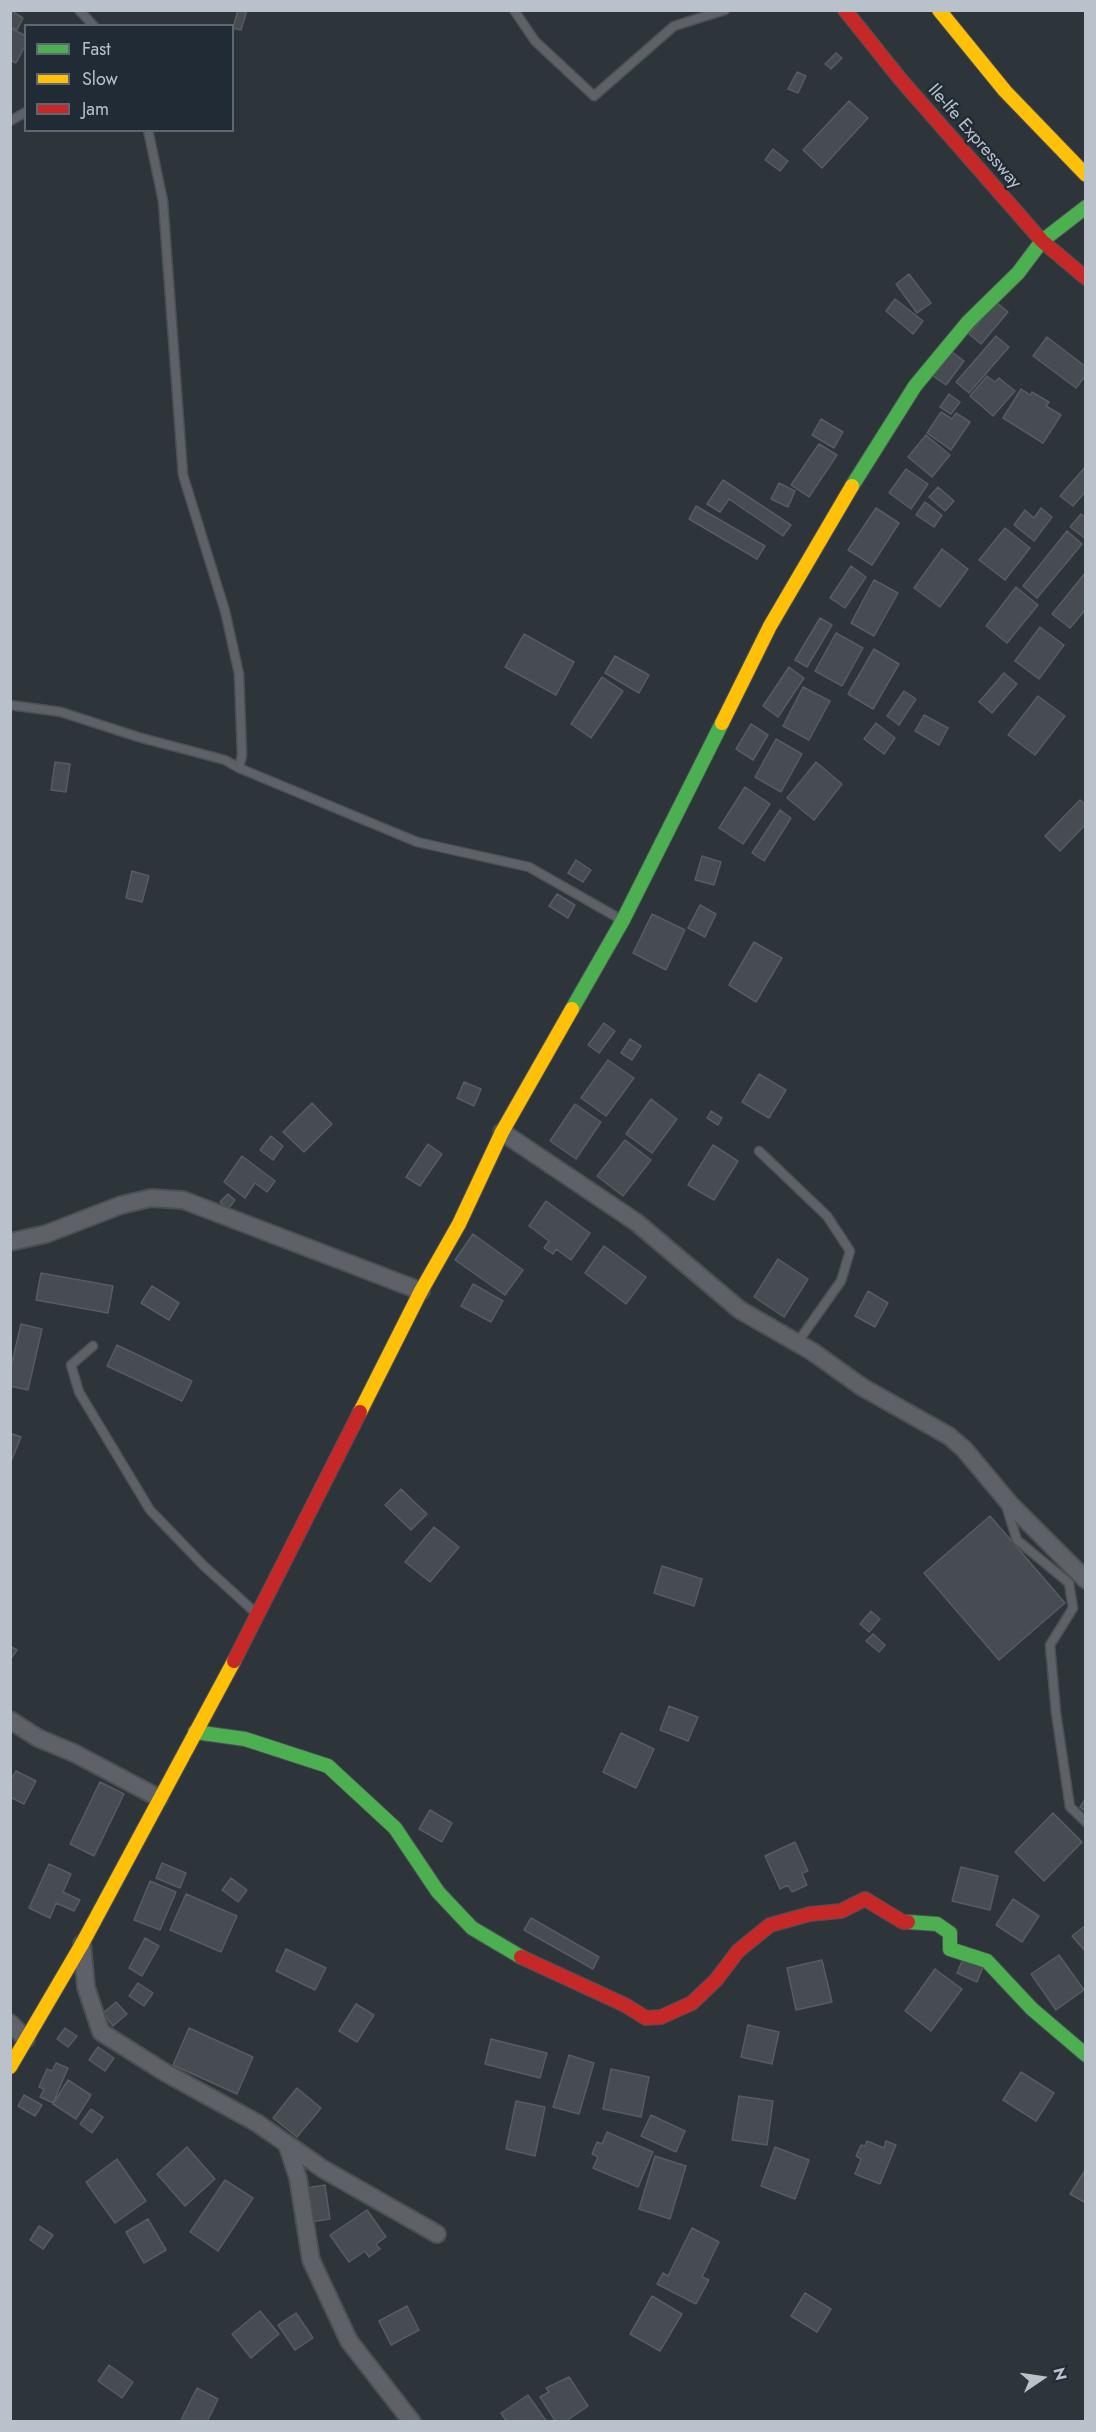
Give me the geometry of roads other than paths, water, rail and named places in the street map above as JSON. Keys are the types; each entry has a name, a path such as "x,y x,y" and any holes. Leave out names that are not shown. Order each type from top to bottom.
{"main road":[{"name":"Ile-Ife Expressway","path":"845,10 901,80 1042,241 1086,278"},
{"path":"939,10 1005,91 1086,175"},
{"path":"10,2067 81,1944 258,1616 421,1291 454,1233 502,1132 581,998 623,920 770,626 874,448 938,357 968,322 1018,273 1042,241 1086,207"},
{"path":"195,1732 245,1739 328,1766 395,1828 438,1892 472,1928 534,1964 625,2005 646,2018 661,2017 692,2003 716,1980 738,1951 770,1925 810,1914 841,1911 865,1899 903,1922 938,1924 950,1933 950,1949 987,1961 1032,2009 1086,2055"}],"street":[{"path":"502,1132 636,1222 740,1310 797,1343 862,1387 949,1436 964,1449 1004,1496 1086,1580"},
{"path":"10,1242 46,1234 121,1204 151,1198 183,1200 421,1291"},
{"path":"10,1720 38,1738 74,1753 159,1798"},
{"path":"81,1944 86,1987 101,2032 166,2073 257,2123 323,2169 437,2234"},
{"path":"10,2023 26,2039"},
{"path":"287,2144 298,2178 311,2260 349,2340 412,2421"}],"lane":[{"path":"78,10 92,24"},
{"path":"514,10 535,41 594,96 674,26 725,10"},
{"path":"10,121 24,113"},
{"path":"148,132 164,201 183,475 225,611 239,674 242,755 239,768"},
{"path":"10,705 61,712 138,737 225,760 239,768 417,842 529,867 623,920"},
{"path":"759,1151 827,1216 850,1251 841,1281 797,1343"},
{"path":"93,1346 71,1365 79,1392 144,1500 203,1565 258,1616"},
{"path":"1004,1496 1017,1540 1070,1583 1073,1608 1050,1645 1056,1713 1070,1807 1086,1822"}]}
